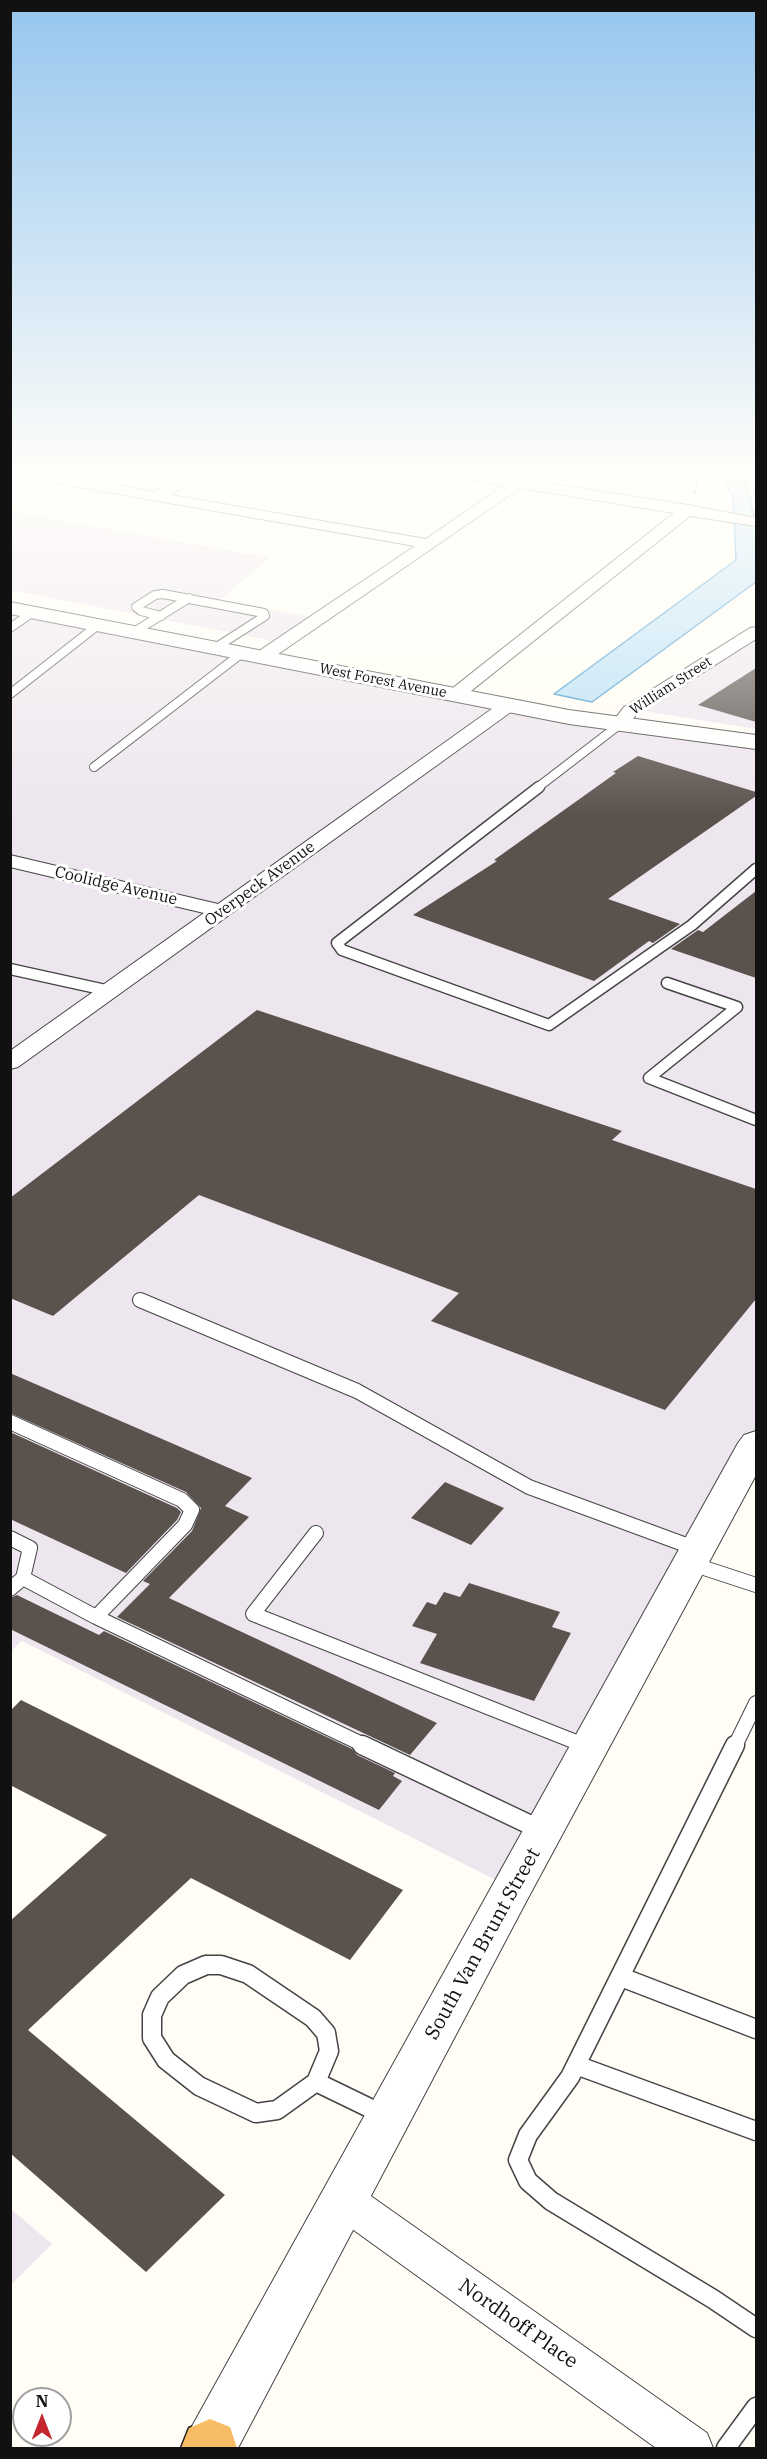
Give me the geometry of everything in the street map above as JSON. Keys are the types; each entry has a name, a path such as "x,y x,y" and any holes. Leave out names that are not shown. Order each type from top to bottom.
{"street":[{"path":"252,655 361,587"},
{"path":"455,695 591,587"},
{"name":"West Forest Avenue","path":"10,608 594,721 756,742"},
{"name":"William Street","path":"620,725 630,711 756,632"},
{"name":"Overpeck Avenue","path":"10,1062 222,911 519,707"},
{"name":"Coolidge Avenue","path":"11,862 222,911"},
{"name":"South Van Brunt Street","path":"209,2448 756,1447"},
{"name":"Nordhoff Place","path":"344,2200 692,2448"}],"lane":[{"path":"161,616 141,611 136,607 155,595 189,598 256,610 265,616 215,648"},
{"path":"134,632 189,598"},
{"path":"10,628 33,612"},
{"path":"10,694 98,625"},
{"path":"94,767 252,655"},
{"path":"620,725 337,943 342,950 549,1025 692,925 756,869"},
{"path":"10,969 110,991"},
{"path":"668,983 737,1007 649,1078 756,1120"},
{"path":"140,1299 357,1391 529,1487 695,1556 756,1585"},
{"path":"10,1422 182,1500 192,1510 185,1525 96,1617"},
{"path":"315,1533 252,1614 590,1748"},
{"path":"10,1538 30,1548 23,1578 10,1589"},
{"path":"23,1578 96,1617 544,1832"},
{"path":"756,1703 570,2077 528,2135 518,2160 528,2181 551,2201 713,2299 756,2328"},
{"path":"206,1965 221,1965 248,1974 313,2018 326,2033 328,2051 316,2082 278,2110 256,2113 199,2086 166,2060 152,2038 153,2015 160,1997 183,1975 206,1965"},
{"path":"621,1977 756,2029"},
{"path":"576,2065 756,2131"},
{"path":"316,2082 389,2118"},
{"path":"726,2448 756,2407"}],"shaded area":[{"path":"11,587 235,587 218,601 322,619 288,644 11,590"},
{"path":"11,608 529,709 756,742 756,1443 512,1888 22,1641 11,1651"},
{"path":"756,631 756,729 631,709"},
{"path":"11,2209 52,2244 11,2285"}],"water":[{"path":"700,587 750,587 592,702 554,694"}],"building":[{"path":"756,668 756,722 698,705"},
{"path":"638,756 756,792 756,796 608,899 680,924 653,943 649,941 594,981 413,915 497,861 494,860"},
{"path":"756,891 756,978 671,949 698,930 703,932"},
{"path":"257,1010 622,1131 612,1140 756,1189 756,1299 665,1410 431,1321 459,1293 199,1195 53,1316 10,1298 10,1198"},
{"path":"10,1373 252,1478 225,1506 249,1517 169,1598 437,1723 410,1755 117,1617 150,1584 143,1581 192,1531 201,1508 186,1492 10,1413"},
{"path":"10,1432 177,1508 181,1512 177,1520 126,1573 10,1519"},
{"path":"445,1482 504,1508 471,1545 411,1518"},
{"path":"469,1583 560,1612 552,1627 571,1633 534,1701 420,1663 437,1634 412,1626 427,1602 436,1605 444,1592 460,1597"},
{"path":"17,1595 99,1635 104,1631 352,1749 357,1755 395,1773 393,1776 402,1781 379,1810 10,1629 10,1598"},
{"path":"21,1700 403,1890 350,1960 191,1878 28,2030 225,2195 146,2272 10,2153 10,1921 107,1835 10,1785 10,1711"}]}
